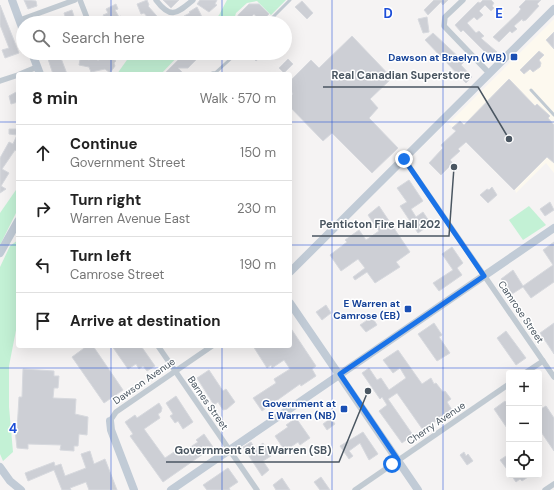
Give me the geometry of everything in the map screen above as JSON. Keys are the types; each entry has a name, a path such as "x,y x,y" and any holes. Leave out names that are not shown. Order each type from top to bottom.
{"street":[{"path":"12,0 18,16"},
{"path":"31,16 75,0"},
{"path":"80,0 86,16"},
{"path":"156,0 167,12 173,13 178,12 192,0"},
{"path":"463,0 445,17 444,26 489,73"},
{"path":"292,270 554,9"},
{"path":"34,60 38,71"},
{"path":"0,82 16,75"},
{"name":"Camrose Street","path":"404,159 554,377"},
{"path":"0,254 16,225"},
{"path":"171,490 554,228"},
{"path":"292,306 418,490"},
{"name":"Barnes Street","path":"159,348 257,490"},
{"name":"Dawson Avenue","path":"110,421 116,412 209,348"},
{"path":"530,370 543,361"},
{"name":"Cherry Avenue","path":"354,490 506,386"},
{"path":"110,421 111,430 134,490"},
{"path":"0,467 10,481 21,490"},
{"path":"545,490 554,484"}],"lane":[{"path":"274,16 290,0"},
{"path":"216,72 229,60"},
{"path":"531,90 554,114"}],"shaded area":[{"path":"554,19 554,173 546,163 516,193 515,189 496,173 453,127 448,124"}],"green space":[{"path":"227,0 286,0 271,15 257,1 247,3 236,13 235,16 218,16"},
{"path":"127,60 174,60 163,72 118,72"},
{"path":"16,190 16,213 0,245 0,213"},
{"path":"529,206 546,225 523,240 509,220"},
{"path":"16,242 16,330 9,366 9,407 13,452 3,461 0,454 0,267 10,246"}],"building":[{"path":"24,0 36,1 37,6 28,9"},
{"path":"147,0 148,6 157,16 146,16 144,13 141,14 137,4"},
{"path":"163,0 179,0 171,8"},
{"path":"200,0 217,0 215,4 217,5 209,12 197,4"},
{"path":"434,0 448,0 443,5 441,2 428,15 424,10"},
{"path":"483,0 491,0 494,3 492,6 494,8 491,11 485,5 479,11 483,15 477,20 474,17 467,23 476,33 479,31 484,36 481,38 497,52 491,58 463,30 461,32 455,25 478,2 480,3"},
{"path":"526,0 541,0 537,4 539,6 526,20 523,21 522,19 514,26 517,29 512,33 510,31 499,42 493,37 518,13 521,9 519,7"},
{"path":"302,1 313,13 307,19 295,7"},
{"path":"116,4 118,9 115,10 118,16 104,16 108,13 106,9"},
{"path":"249,4 259,4 269,14 267,16 256,16 254,14 252,16 238,15"},
{"path":"0,5 16,45 16,54 5,58 2,50 9,48 0,25"},
{"path":"197,7 202,16 184,16 190,13 189,12"},
{"path":"72,10 74,16 65,16 64,13"},
{"path":"427,17 429,32 423,33 418,19"},
{"path":"554,32 554,49 546,40"},
{"path":"433,33 464,62 461,65 472,77 466,83 425,40"},
{"path":"352,36 392,78 370,99 378,108 369,118 398,148 372,173 332,133 323,141 292,109 292,79 311,60 319,68"},
{"path":"539,51 544,55 539,60 541,63 540,67 533,72 530,69 524,74 520,70"},
{"path":"48,60 62,60 66,72 52,72"},
{"path":"80,60 116,61 114,63 115,66 111,72 105,69 91,72 89,67 79,65"},
{"path":"178,60 196,60 188,68 178,68 182,72 166,72"},
{"path":"287,60 293,64 285,72 279,68"},
{"path":"509,79 535,106 537,104 550,116 548,118 554,125 554,163 547,157 514,190 466,142 458,149 460,151 450,160 453,163 441,175 429,163 443,148 441,145 456,131 452,128 460,121 464,125"},
{"path":"16,92 16,103 11,104 9,96"},
{"path":"9,129 16,129 16,135 9,134"},
{"path":"16,137 16,151 2,169 9,173 1,186 6,189 0,193 0,158 9,142 13,144"},
{"path":"409,180 423,201 411,209 416,217 423,212 431,224 418,233 400,206 407,202 397,188"},
{"path":"492,187 497,195 488,203 480,195"},
{"path":"550,202 554,210 545,216 540,209"},
{"path":"379,206 410,252 396,262 400,267 375,283 367,272 355,280 353,277 365,268 358,259 341,271 330,255 347,242 345,240 359,230 366,240 379,231 368,215"},
{"path":"554,242 554,282 531,298 523,287 512,294 501,279 513,270 523,286 553,265 543,250"},
{"path":"452,247 463,263 457,268 462,275 439,291 433,283 453,270 442,254"},
{"path":"326,305 331,313 322,320 316,312"},
{"path":"372,317 377,325 366,332 360,325"},
{"path":"434,323 442,335 439,337 450,353 437,361 418,334"},
{"path":"554,323 554,354 540,333"},
{"path":"292,330 316,366 312,369 316,376 301,386 300,384 262,411 253,398 276,383 274,379 290,369 284,360 272,368 271,365 267,368 254,348 292,348"},
{"path":"506,331 526,358 516,365 497,338"},
{"path":"84,348 94,348 123,390 104,403 72,357"},
{"path":"113,348 142,348 155,366 147,371 143,366 139,369 136,364 128,369"},
{"path":"398,350 422,384 431,378 434,384 436,383 443,392 445,391 451,399 447,402 452,410 423,430 397,393 388,399 413,435 402,443 379,411 387,405 382,397 380,399 362,373 369,368 377,380 381,378 389,390 406,378 400,368 393,373 383,360"},
{"path":"23,369 54,371 54,376 59,376 58,388 54,388 53,398 76,399 75,414 88,417 87,435 79,434 78,446 74,446 74,451 60,450 61,445 28,444 28,449 17,448 15,430 17,430 19,397 22,397"},
{"path":"209,370 223,391 226,389 235,402 227,409 223,410 218,402 214,405 197,378"},
{"path":"176,396 193,422 183,429 178,421 175,423 170,416 173,414 166,403"},
{"path":"505,401 506,402 506,427 494,409"},
{"path":"159,403 162,408 161,412 158,414 160,418 144,429 165,458 180,448 183,452 198,442 196,440 204,434 213,447 163,482 130,436 133,434 125,422 135,415 137,418"},
{"path":"546,406 554,418 554,451 542,433 542,408"},
{"path":"296,418 310,438 300,445 298,442 285,451 275,436 288,427 286,425"},
{"path":"331,418 335,424 327,430 323,424"},
{"path":"363,432 378,454 369,460 360,443 349,451 353,456 349,459 340,446"},
{"path":"251,442 255,449 263,443 271,456 263,461 269,470 262,476 243,447"},
{"path":"90,451 94,464 105,459 117,490 89,490 86,482 70,488 71,490 62,490 54,470 28,481 25,473 54,462 55,466 61,464 65,476 86,468 81,454"},
{"path":"464,452 466,456 468,454 473,461 467,465 460,455"},
{"path":"506,456 506,468 500,460"},
{"path":"228,468 238,482 229,488 230,490 207,490 203,485"},
{"path":"321,477 330,490 320,490 314,482"},
{"path":"282,478 290,490 276,490 273,485"},
{"path":"513,478 526,478 522,481 520,479 516,482"}],"place":[{"name":"Dawson at Braelyn (WB)","path":"514,57"},
{"name":"Real Canadian Superstore","path":"509,139"},
{"name":"Penticton Fire Hall 202","path":"454,167"},
{"name":"E Warren at Camrose (EB)","path":"408,309"},
{"name":"Government at E Warren (SB)","path":"368,391"},
{"name":"Government at E Warren (NB)","path":"344,409"}],"route":[{"path":"392,464 398,460 340,374 484,276 404,159"}]}
